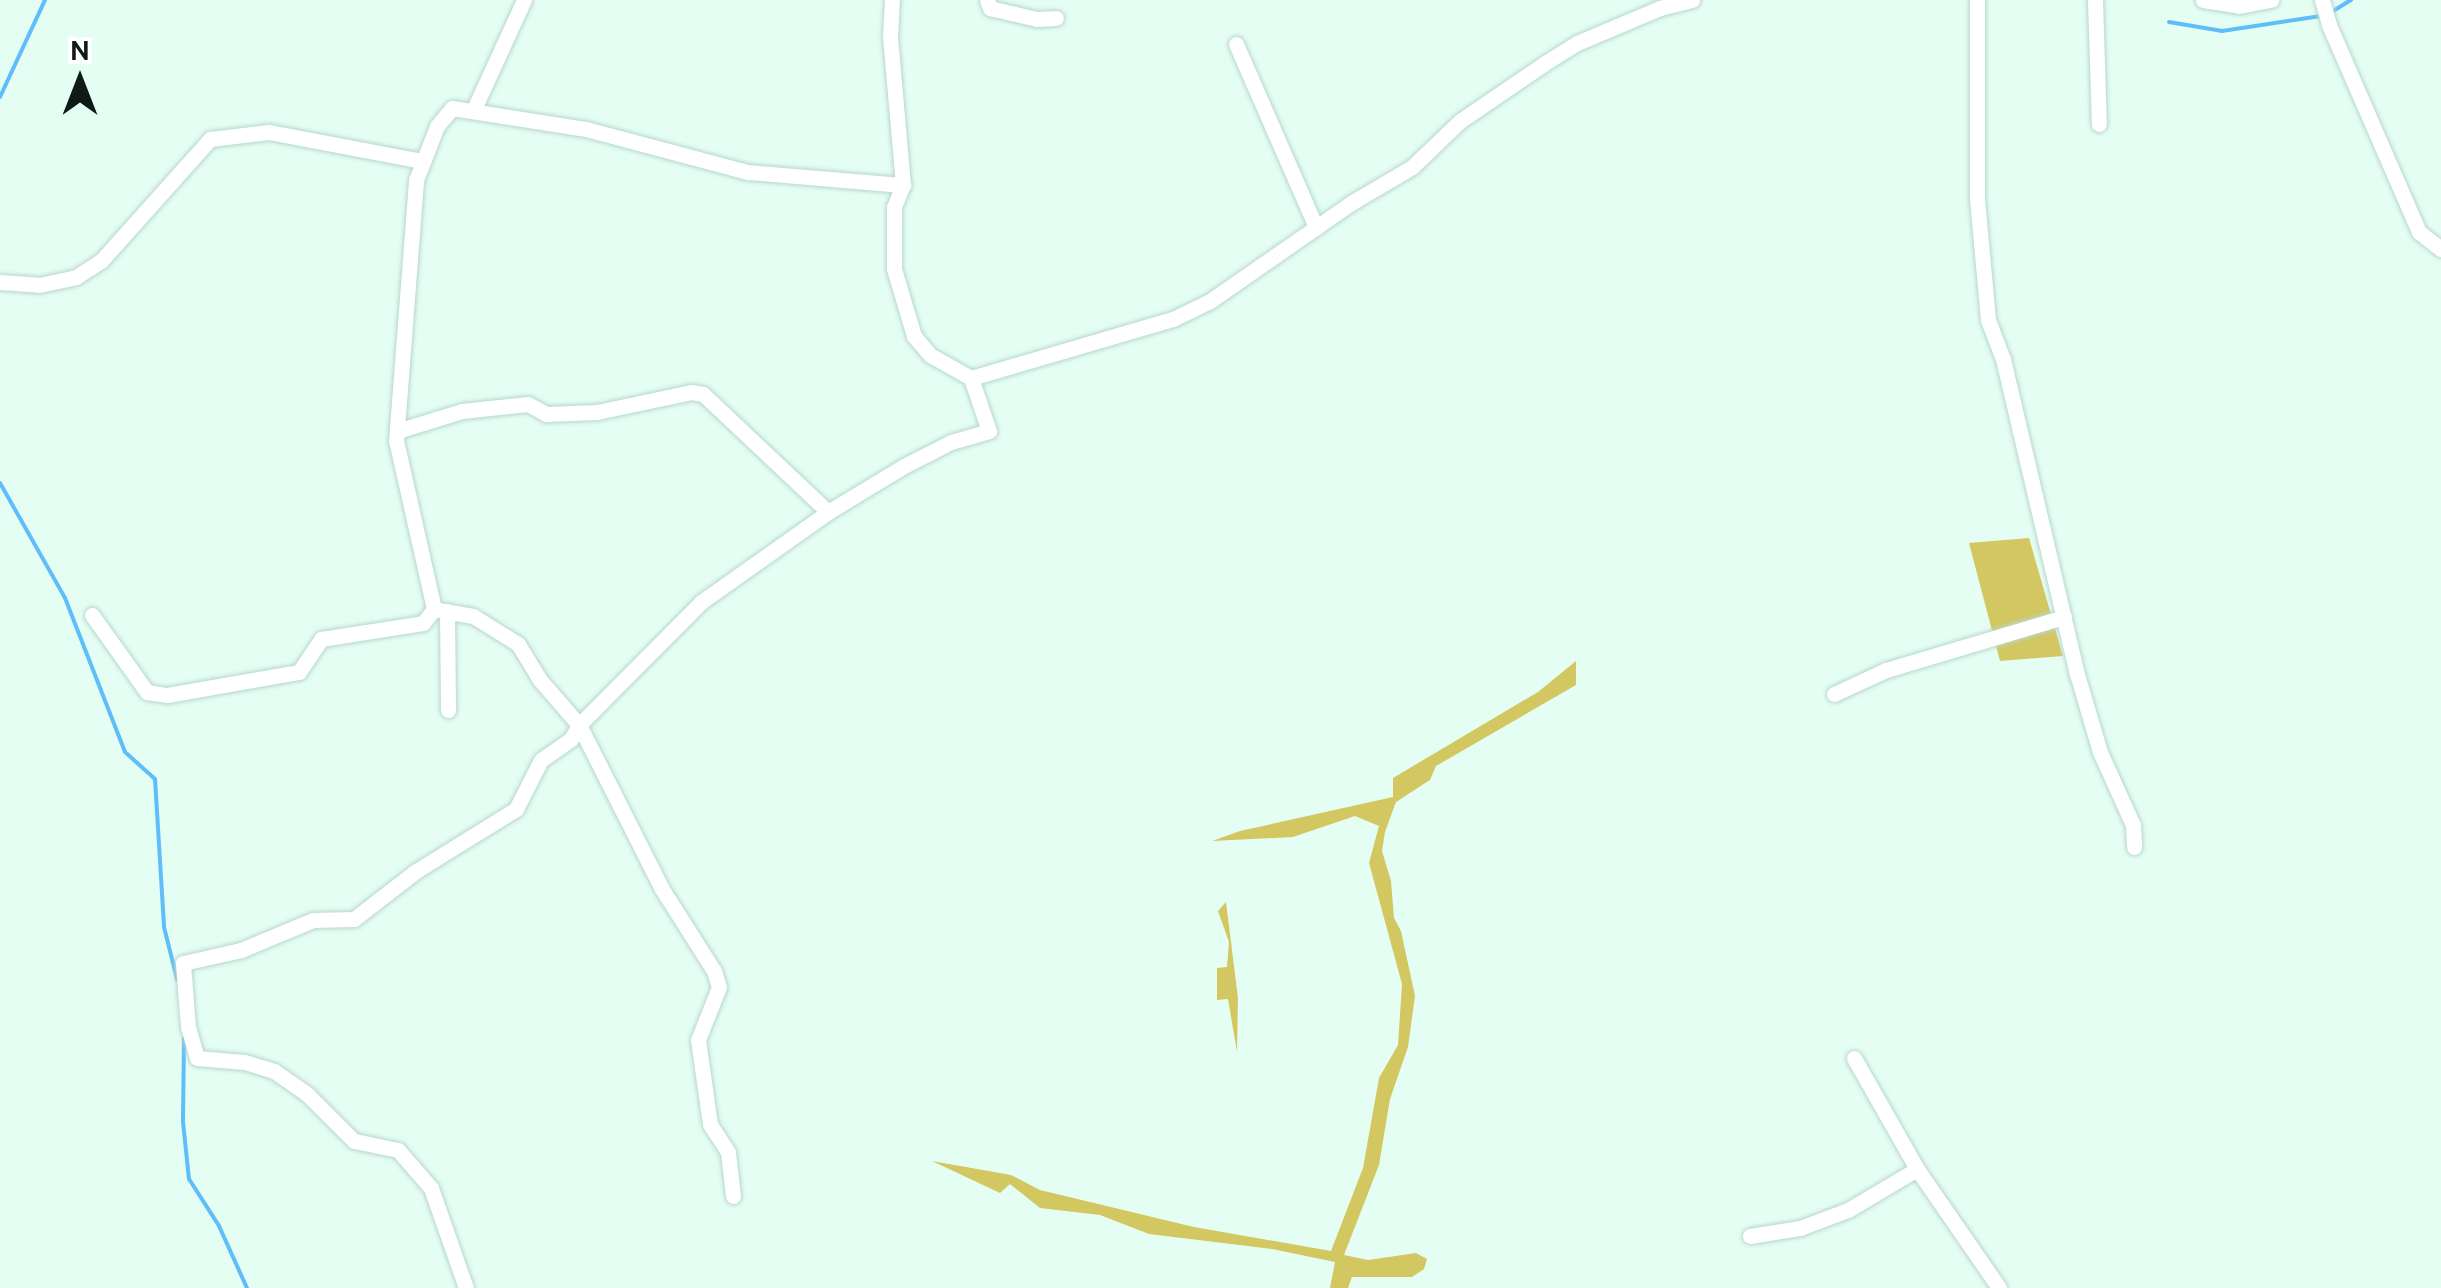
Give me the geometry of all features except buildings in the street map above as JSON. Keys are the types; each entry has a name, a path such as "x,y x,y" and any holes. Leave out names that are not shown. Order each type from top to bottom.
{"street":[{"path":"474,110 524,0"},
{"path":"466,1288 431,1188 398,1150 354,1141 307,1094 274,1071 244,1062 197,1058 188,1027 183,963 241,950 313,920 354,920 416,870 516,809 541,760 572,739 579,725 701,602 828,512 951,442 989,431 971,378 930,355 914,336 894,268 894,208 903,185 890,37 892,0"},
{"path":"987,0 990,8 1036,20 1056,18"},
{"path":"971,378 1173,318 1210,301 1316,227 1412,168 1460,121 1577,43 1660,8 1692,0"},
{"path":"1977,0 1977,199 1983,290 2090,721 2132,825 2134,846"},
{"path":"2096,0 2099,124"},
{"path":"2203,0 2239,6 2271,0"},
{"path":"2322,0 2329,25 2418,232 2441,250"},
{"path":"1236,44 1316,227"},
{"path":"448,710 440,610 415,534 397,431 416,180 437,126 452,108 633,140 748,172 903,185"},
{"path":"0,282 39,286 76,277 100,261 210,139 269,132 423,161"},
{"path":"397,431 462,411 528,404 546,414 597,412 691,392 703,394 828,512"},
{"path":"92,615 147,692 167,695 299,672 321,639 423,623 440,610 473,616 518,644 540,680 579,725 662,889 720,987 698,1040 710,1124 728,1152 734,1196"},
{"path":"1834,694 1886,670 2064,617"},
{"path":"1854,1058 1917,1169 1999,1288"},
{"path":"1750,1236 1800,1228 1848,1210 1917,1169"}],"shaded area":[{"path":"2029,538 2063,656 2000,661 1969,543"},
{"path":"1576,661 1576,685 1436,766 1430,780 1396,802 1385,832 1382,851 1391,881 1394,918 1401,931 1415,996 1408,1047 1390,1099 1379,1165 1344,1255 1368,1260 1416,1253 1427,1259 1424,1269 1412,1277 1352,1277 1348,1288 1330,1288 1335,1262 1272,1249 1149,1234 1100,1215 1040,1208 1010,1184 1000,1193 932,1161 1011,1175 1040,1190 1194,1227 1331,1251 1363,1168 1379,1078 1398,1045 1402,984 1369,863 1379,826 1355,816 1293,837 1212,841 1240,831 1393,797 1393,778 1538,692"},
{"path":"1226,902 1238,998 1237,1052 1228,999 1217,1000 1217,968 1227,967 1229,942 1218,911"}],"waterway":[{"path":"0,97 45,0"},
{"path":"2330,13 2351,0"},
{"path":"2169,22 2222,31 2321,16"},
{"path":"0,483 65,598 125,752 155,779 164,927 177,979"},
{"path":"184,1038 183,1122 189,1179 219,1226 247,1288"}]}
